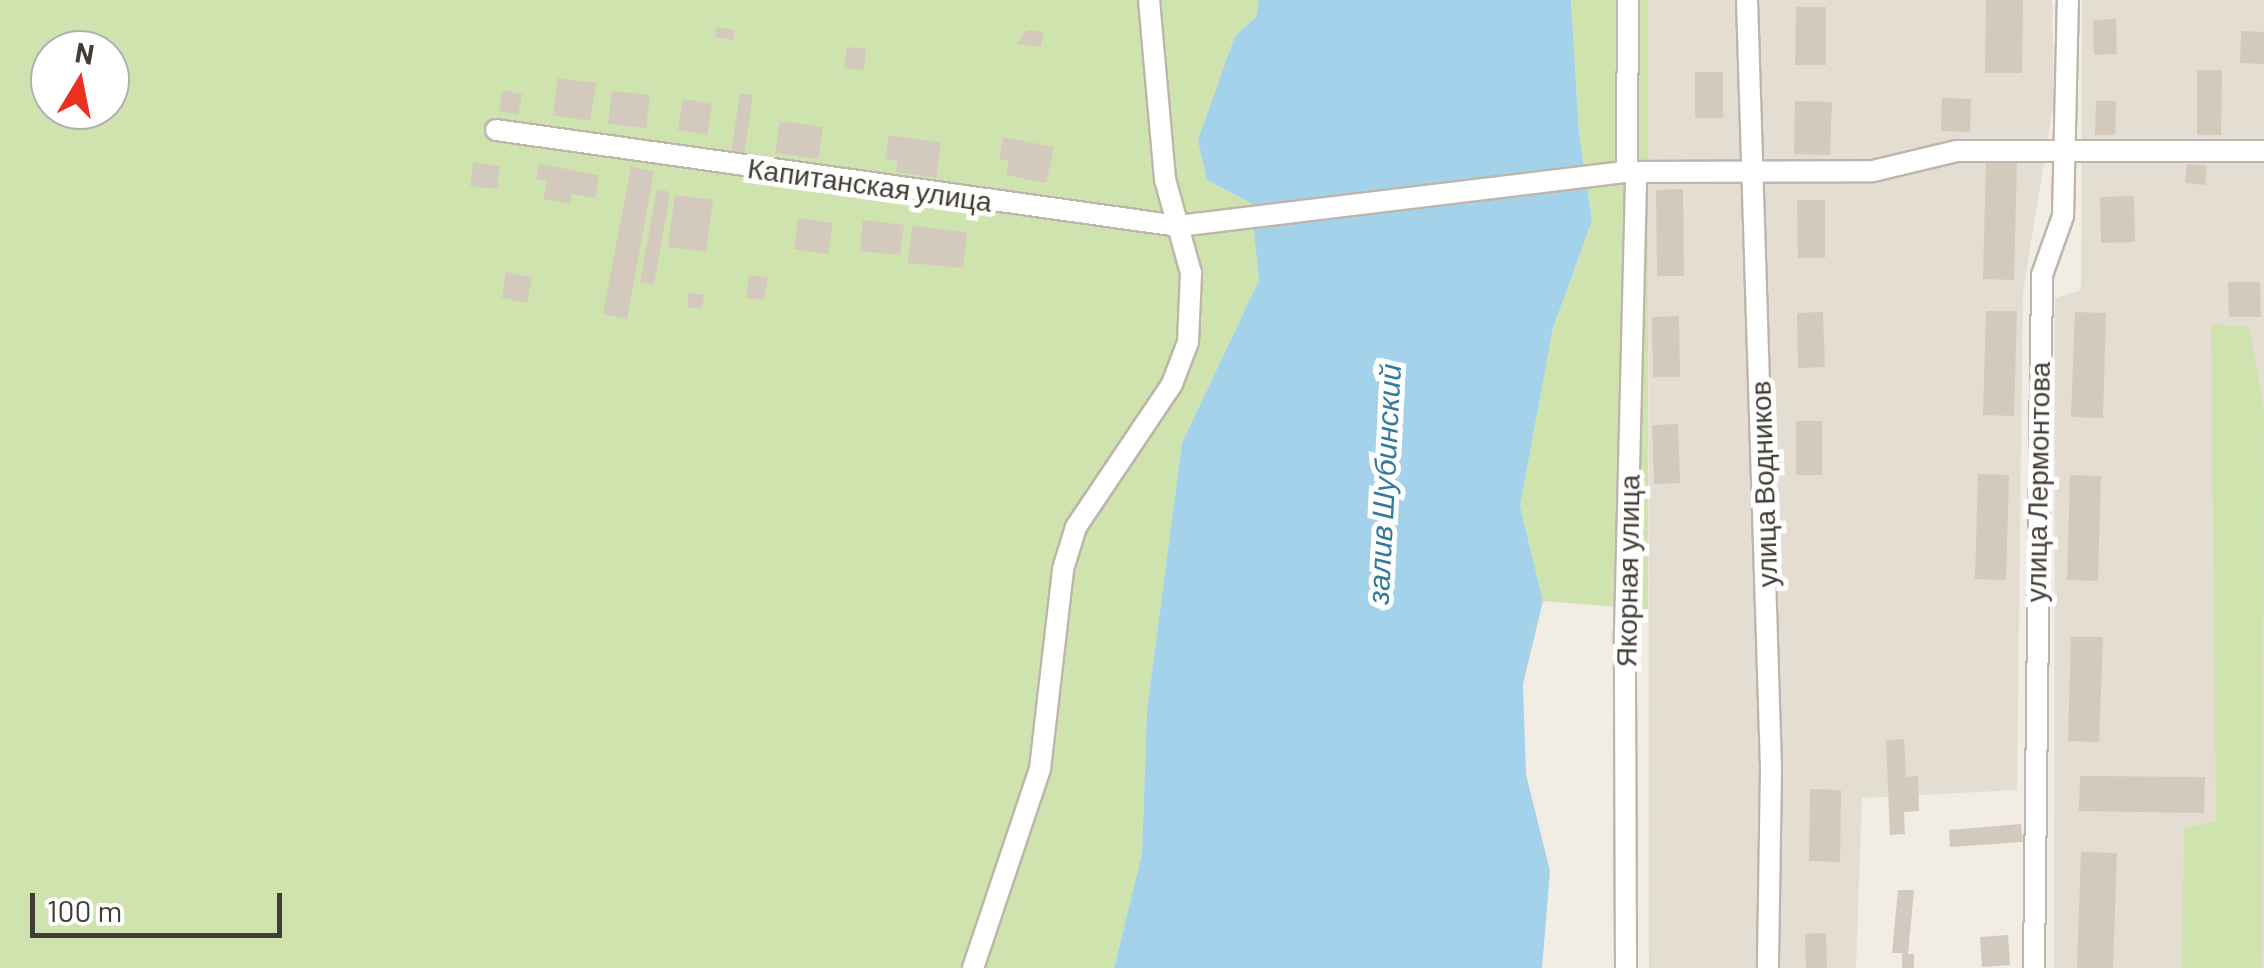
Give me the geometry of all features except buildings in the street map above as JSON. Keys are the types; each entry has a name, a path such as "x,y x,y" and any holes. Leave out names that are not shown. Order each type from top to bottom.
{"street":[{"path":"974,968 1040,770 1064,569 1076,526 1172,384 1188,342 1191,274 1165,179 1162,89 1149,0"},
{"name":"Якорная улица","path":"1626,968 1625,632 1632,173 1628,0"},
{"name":"улица Водников","path":"1748,0 1771,750 1768,968"},
{"name":"улица Лермонтова","path":"2034,968 2042,275 2064,216 2068,0"},
{"name":"Капитанская улица","path":"496,130 1178,226 1246,222 1632,173 1873,170 1956,151 2264,151"}],"shaded area":[{"path":"1648,0 2052,0 2054,101 2023,292 2017,790 1862,798 1856,968 1649,968"},
{"path":"2082,0 2264,0 2264,968 2054,968 2055,298 2081,290"}],"green space":[{"path":"0,0 1259,0 1256,17 1235,36 1207,180 1251,203 1259,280 1182,443 1147,710 1142,854 1114,968 0,968"},
{"path":"1571,0 1648,0 1648,609 1543,601 1520,506 1553,328 1592,221 1579,133"},
{"path":"2211,324 2249,327 2264,410 2262,968 2182,968 2184,828 2216,821"}],"water":[{"name":"залив Шубинский","path":"1259,0 1571,0 1579,133 1592,221 1553,328 1520,506 1543,601 1523,684 1526,774 1550,871 1542,968 1114,968 1142,854 1147,710 1182,443 1259,280 1251,203 1207,180 1198,140 1235,36 1256,17"}]}
